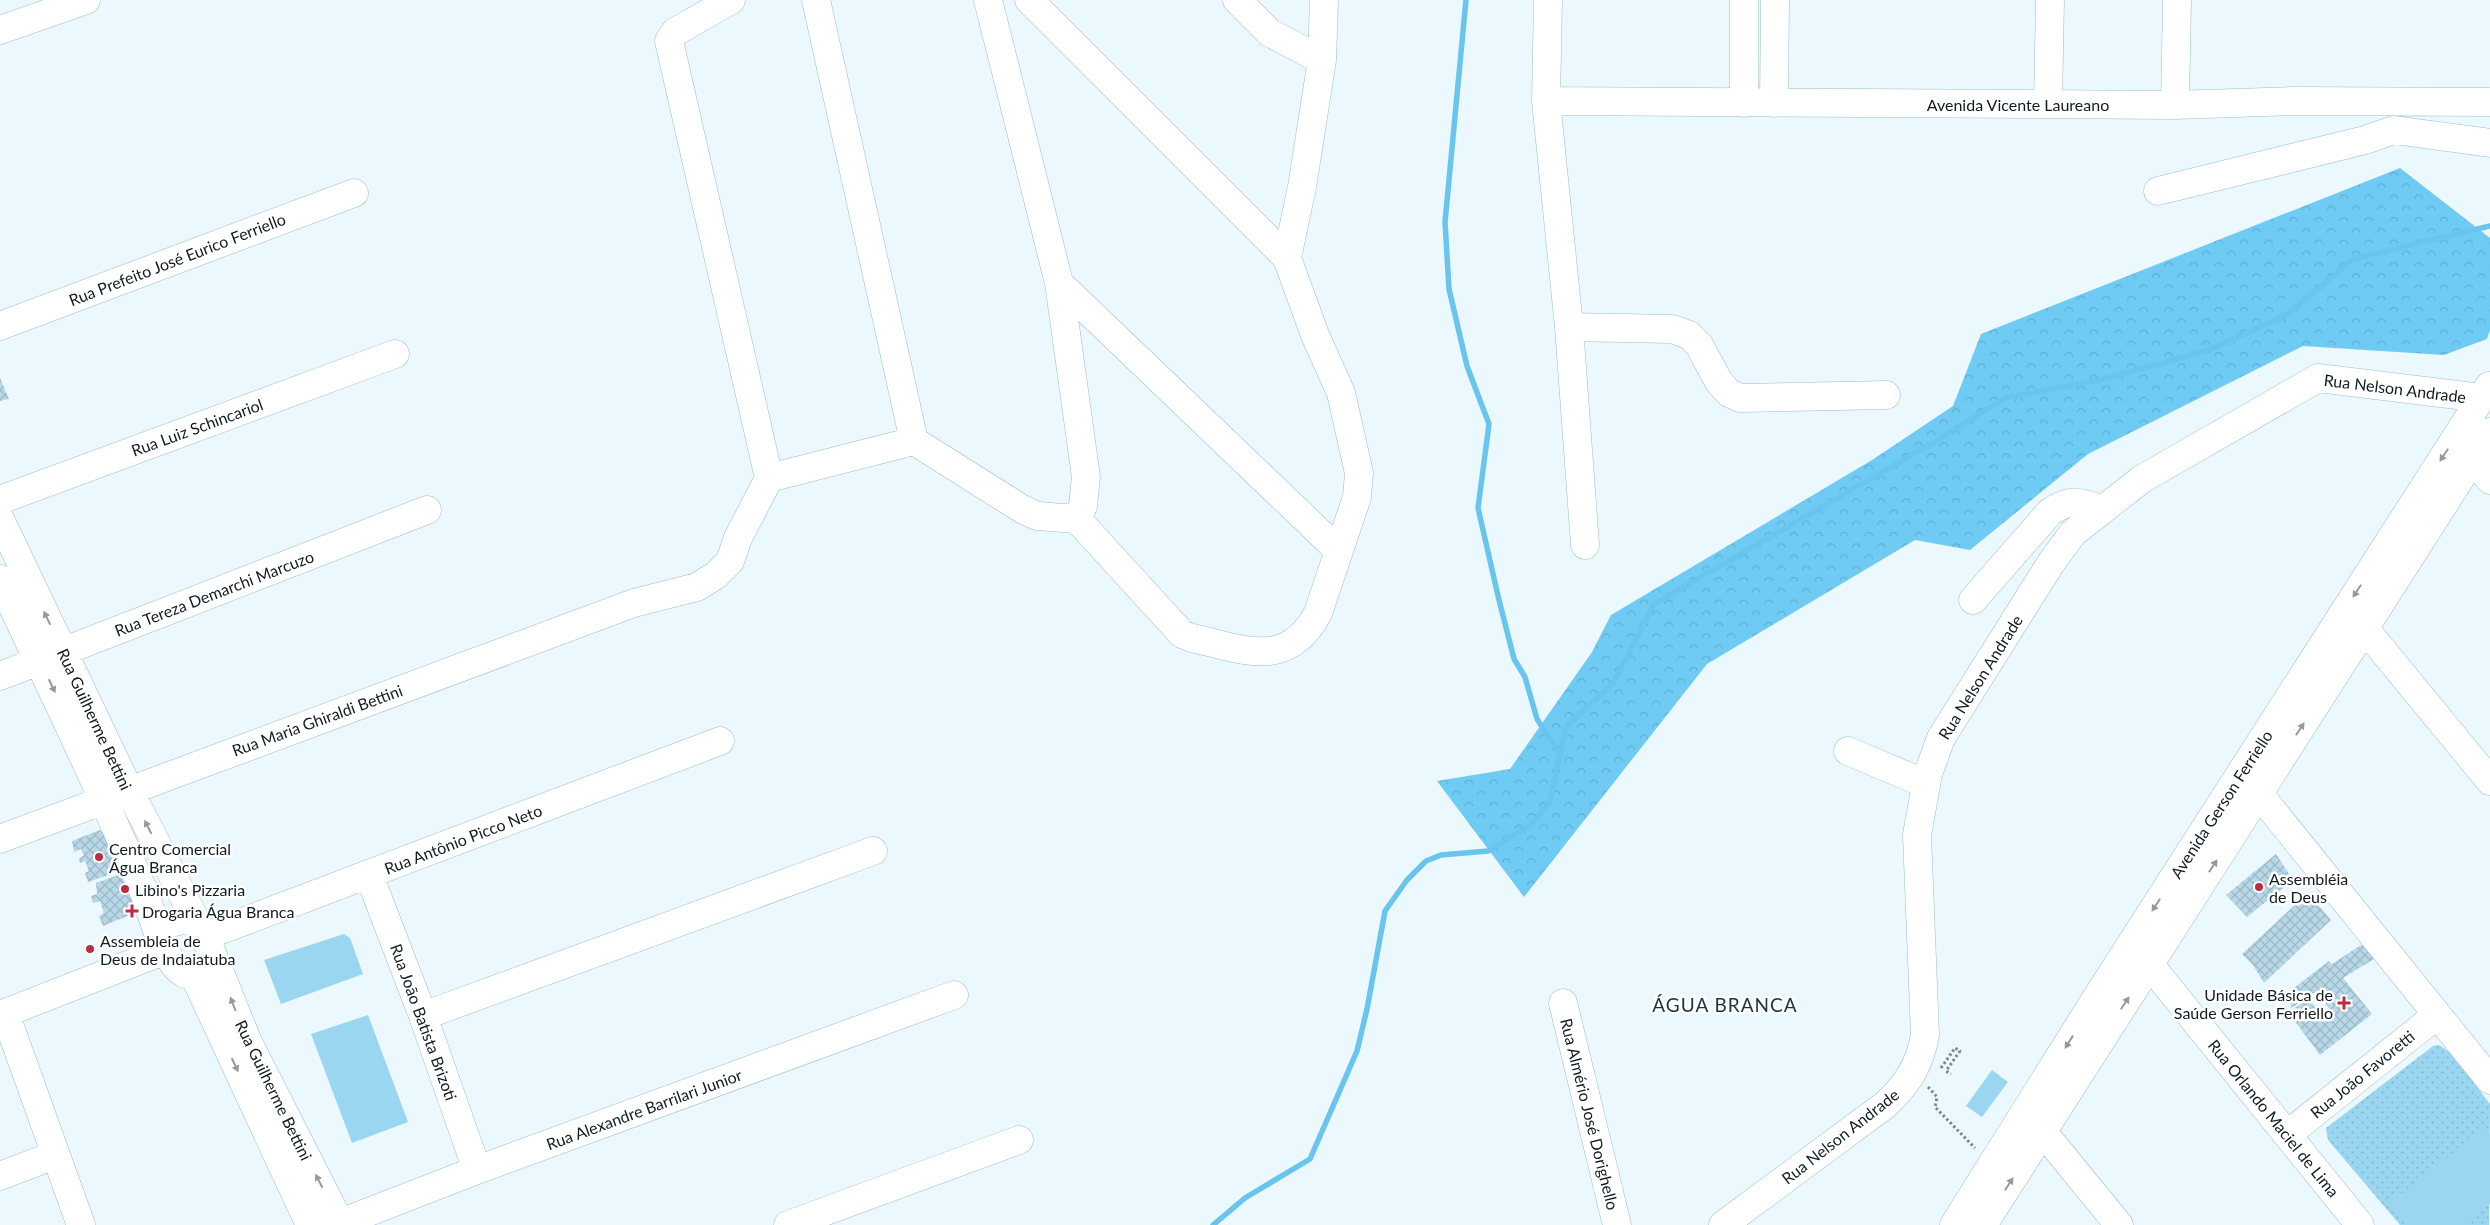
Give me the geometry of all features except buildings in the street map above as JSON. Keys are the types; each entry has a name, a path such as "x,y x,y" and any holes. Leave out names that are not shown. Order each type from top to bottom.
{"street":[{"path":"0,30 86,0"},
{"path":"731,0 673,34 669,44 769,478 914,441"},
{"path":"816,0 914,441 1022,509 1037,516 1077,519 1182,634 1192,638 1263,653 1285,648 1313,623 1322,603 1357,497 1359,473 1341,393 1315,335 1287,258 1029,0"},
{"path":"988,0 1059,283 1086,477 1083,506 1077,519"},
{"path":"1237,0 1270,33 1322,60"},
{"path":"1287,258 1302,187 1322,60 1324,0"},
{"path":"1548,0 1546,101 1569,327 1585,545"},
{"path":"1744,0 1744,102"},
{"path":"1774,103 1775,0"},
{"path":"2048,104 2050,0"},
{"path":"2175,105 2177,0"},
{"name":"Avenida Vicente Laureano","path":"1546,101 2175,105 2295,101 2490,102"},
{"path":"2158,191 2365,140 2394,130 2490,143"},
{"name":"Rua Prefeito José Eurico Ferriello","path":"0,326 354,192"},
{"path":"1059,283 1338,550"},
{"path":"1569,327 1672,329 1688,335 1699,344 1720,382 1729,393 1740,398 1886,395"},
{"name":"Rua Luiz Schincariol","path":"0,500 394,354"},
{"name":"Rua Nelson Andrade","path":"1723,1225 1885,1105 1898,1094 1917,1065 1925,1035 1917,835 1926,784 1941,738 2051,563 2074,533 2101,509 2142,479 2318,378 2486,391"},
{"name":"Avenida Gerson Ferriello","path":"1954,1225 2486,391"},
{"path":"2463,426 2473,459 2490,480"},
{"name":"Avenida Gerson Ferriello","path":"1983,1225 2490,432"},
{"name":"Rua Maria Ghiraldi Bettini","path":"0,839 634,603 697,587 716,576 730,561 738,538 769,478"},
{"path":"1973,600 2050,512 2062,504 2077,502 2101,509"},
{"name":"Rua Tereza Demarchi Marcuzo","path":"0,676 427,510"},
{"name":"Rua Guilherme Bettini","path":"0,519 52,657 117,795 204,935 247,1040 338,1224"},
{"name":"Rua Guilherme Bettini","path":"0,579 52,657"},
{"path":"2365,629 2490,781"},
{"name":"Rua Antônio Picco Neto","path":"204,935 369,875 720,741"},
{"path":"1848,751 1926,784"},
{"path":"2259,794 2490,1080"},
{"name":"Rua Guilherme Bettini","path":"117,795 163,943 178,970 185,974 193,973 310,1225"},
{"path":"423,1016 873,851"},
{"name":"Rua João Batista Brizoti","path":"369,875 423,1016 477,1170"},
{"path":"80,1225 3,1014 163,943 168,924 204,935 205,967 193,973"},
{"name":"Rua Orlando Maciel de Lima","path":"2150,965 2360,1225"},
{"name":"Rua Alexandre Barrilari Junior","path":"338,1224 477,1170 954,995"},
{"name":"Rua Almério José Dorighello","path":"1563,1003 1617,1225"},
{"name":"Rua João Favoretti","path":"2288,1134 2436,1015"},
{"path":"2043,1132 2119,1225"},
{"path":"788,1225 1019,1140"},
{"path":"0,1176 55,1155"}],"path":[{"path":"1917,1065 1941,1068 1956,1048 1960,1051 1946,1071 1951,1074"},
{"path":"1917,1065 1937,1097 1934,1107 1992,1164"}],"shaded area":[{"path":"344,934 350,938 363,974 281,1004 264,960"},
{"path":"368,1015 408,1122 352,1143 311,1034"},
{"path":"2439,1045 2451,1053 2490,1104 2489,1225 2400,1225 2328,1140 2326,1128 2433,1046"},
{"path":"1992,1070 2008,1082 1982,1117 1966,1106"},
{"path":"2485,1128 2490,1135 2490,1204 2464,1225 2409,1225 2391,1202"}],"green space":[{"path":"2400,168 2490,238 2490,330 2487,339 2444,355 2303,346 2088,454 1970,550 1915,540 1707,664 1524,897 1437,781 1510,769 1592,652 1611,615 1872,460 1953,406 1981,334"}],"waterway":[{"path":"1466,0 1445,222 1449,289 1467,366 1489,424 1478,508 1498,596 1514,659 1525,677 1537,719 1560,755"},
{"path":"1213,1225 1245,1198 1310,1159 1357,1051 1367,1009 1385,911 1407,880 1426,861 1441,855 1488,851 1533,823 1550,801 1566,727 1614,682 1654,604 1931,444 2005,398 2100,380 2209,350 2288,314 2353,259 2490,226"}],"place":[{"name":"Centro Comercial Água Branca","path":"99,857"},
{"name":"Assembléia de Deus","path":"2259,887"},
{"name":"Libino's Pizzaria","path":"125,889"},
{"name":"Drogaria Água Branca","path":"132,911"},
{"name":"Assembleia de Deus de Indaiatuba","path":"90,949"},
{"name":"Unidade Básica de Saúde Gerson Ferriello","path":"2344,1003"}],"district":[{"name":"ÁGUA BRANCA","path":"1725,1004"}]}
